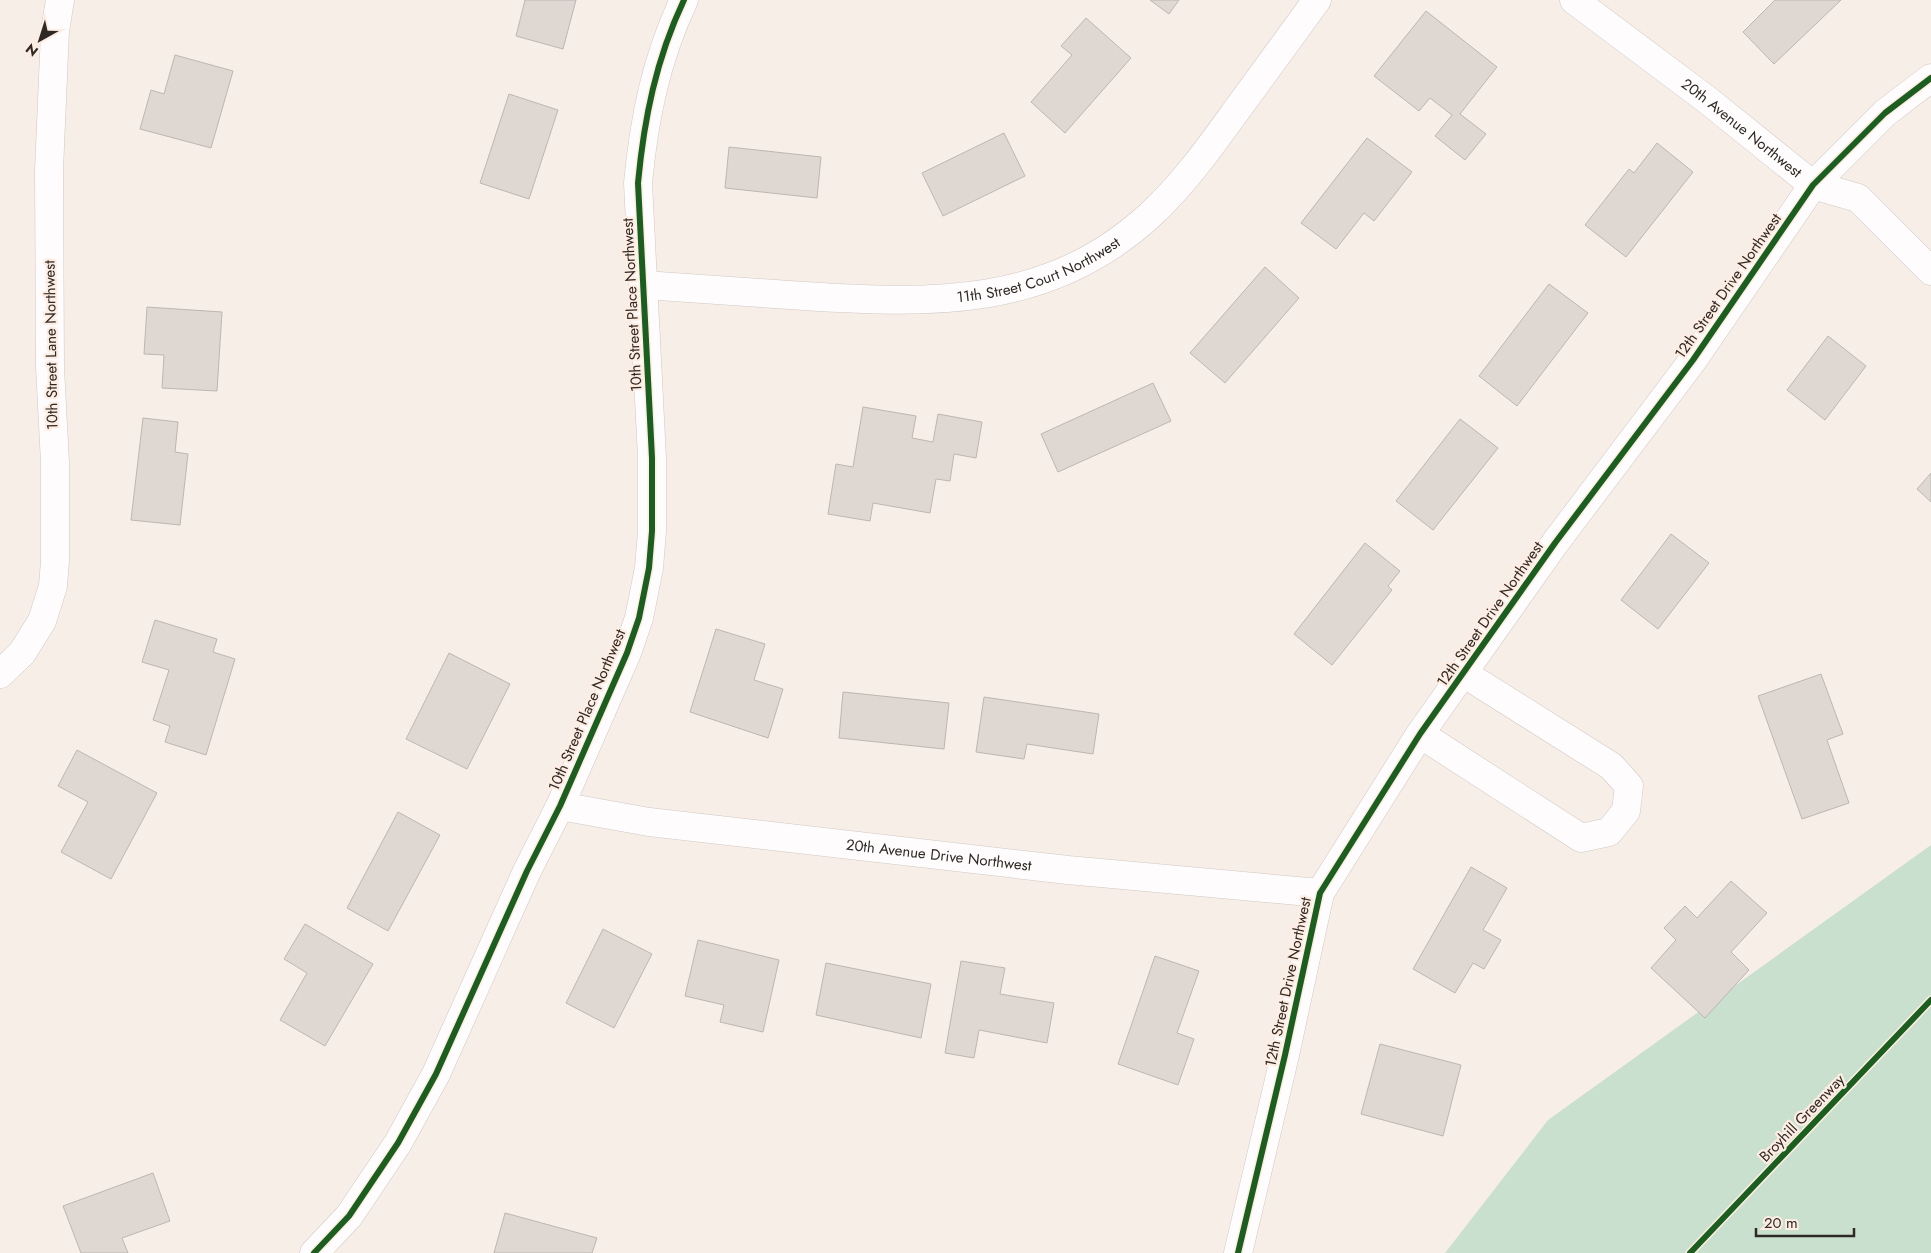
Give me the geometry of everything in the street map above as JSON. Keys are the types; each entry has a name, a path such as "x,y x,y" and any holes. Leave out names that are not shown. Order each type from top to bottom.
{"street":[{"name":"10th Street Lane Northwest","path":"0,674 22,653 42,621 53,586 55,561 55,463 50,367 48,170 55,31 60,0"},
{"name":"10th Street Place Northwest","path":"314,1253 349,1216 398,1143 436,1074 527,871 560,806 627,654 639,618 649,568 652,531 652,458 638,183 641,144 658,67 670,30 684,0"},
{"name":"11th Street Court Northwest","path":"644,285 877,300 959,299 995,294 1031,284 1067,270 1100,252 1131,231 1150,215 1184,179 1317,0"},
{"name":"20th Avenue Northwest","path":"1574,0 1706,99 1813,185 1858,198 1931,270"},
{"name":"12th Street Drive Northwest","path":"1238,1253 1285,1055 1320,893 1420,734 1555,543 1693,360 1813,185 1885,113 1931,78"},
{"name":"12th Street Drive Northwest","path":"1420,734 1582,838 1609,832 1626,811 1629,786 1611,766 1463,673"},
{"name":"20th Avenue Drive Northwest","path":"560,806 649,822 1068,870 1320,893"}],"green space":[{"path":"1931,845 1931,1253 1445,1253 1548,1120"}],"building":[{"path":"525,0 576,0 563,49 516,36"},
{"path":"1150,0 1179,0 1169,14"},
{"path":"1775,0 1841,0 1774,64 1743,32"},
{"path":"1426,11 1497,67 1460,114 1486,134 1465,160 1435,136 1452,115 1430,98 1419,111 1374,76"},
{"path":"1086,18 1131,58 1065,133 1031,102 1072,55 1061,46"},
{"path":"175,55 233,71 211,148 140,129 151,90 164,94"},
{"path":"509,94 558,110 529,199 480,183"},
{"path":"1004,133 1025,176 943,216 922,173"},
{"path":"1367,138 1412,172 1374,221 1364,213 1336,249 1301,223"},
{"path":"1657,143 1693,172 1626,257 1585,225 1629,169 1634,173"},
{"path":"729,147 821,157 817,198 725,188"},
{"path":"1265,267 1299,298 1225,383 1190,353"},
{"path":"1549,284 1588,313 1517,406 1479,376"},
{"path":"147,307 222,312 217,391 162,388 164,355 144,354"},
{"path":"1828,336 1866,366 1825,420 1787,390"},
{"path":"1153,383 1171,421 1058,472 1041,434"},
{"path":"863,407 916,416 912,438 933,442 938,414 982,422 976,458 954,454 950,481 936,479 930,513 873,503 870,521 828,514 836,464 853,467"},
{"path":"143,418 178,422 175,452 188,454 180,525 131,520"},
{"path":"1460,419 1498,448 1433,530 1396,501"},
{"path":"1931,473 1931,502 1917,489"},
{"path":"1671,534 1709,563 1658,629 1621,600"},
{"path":"1365,543 1400,571 1388,586 1392,590 1332,665 1294,634"},
{"path":"155,620 217,639 213,652 235,659 206,755 165,742 170,726 153,720 169,670 142,662"},
{"path":"716,629 765,644 754,680 783,689 768,738 690,712"},
{"path":"449,653 510,684 467,769 406,739"},
{"path":"1821,674 1843,734 1827,740 1849,803 1802,819 1758,696"},
{"path":"843,692 949,703 944,749 839,738"},
{"path":"984,697 1099,714 1093,754 1027,744 1024,759 976,752"},
{"path":"77,750 157,793 111,879 61,852 88,802 58,786"},
{"path":"398,812 440,835 388,931 347,908"},
{"path":"1471,867 1507,888 1483,930 1501,940 1484,969 1473,963 1455,993 1413,969"},
{"path":"1731,881 1767,913 1731,952 1749,970 1705,1018 1651,968 1676,940 1664,928 1685,906 1697,918"},
{"path":"305,924 373,964 325,1046 280,1020 307,973 284,959"},
{"path":"603,929 652,954 614,1028 566,1003"},
{"path":"698,940 779,960 763,1032 720,1022 724,1005 685,996"},
{"path":"1155,956 1199,971 1177,1033 1194,1039 1178,1085 1118,1064"},
{"path":"961,961 1005,968 1000,994 1054,1003 1047,1043 979,1030 974,1058 945,1053"},
{"path":"826,963 931,984 921,1038 816,1015"},
{"path":"1380,1044 1461,1065 1443,1136 1361,1114"},
{"path":"153,1173 170,1221 122,1238 128,1253 81,1253 63,1206"},
{"path":"505,1213 597,1238 592,1253 494,1253"}],"cycle path":[{"path":"314,1253 349,1216 398,1143 436,1074 527,871 560,806 627,653 639,618 649,568 652,531 652,458 638,183 644,136 653,90 666,44 684,0"},
{"path":"1238,1253 1285,1055 1320,893 1420,734 1555,543 1693,360 1813,185 1885,113 1931,78"},
{"name":"Broyhill Greenway","path":"1690,1253 1931,1000"}]}
